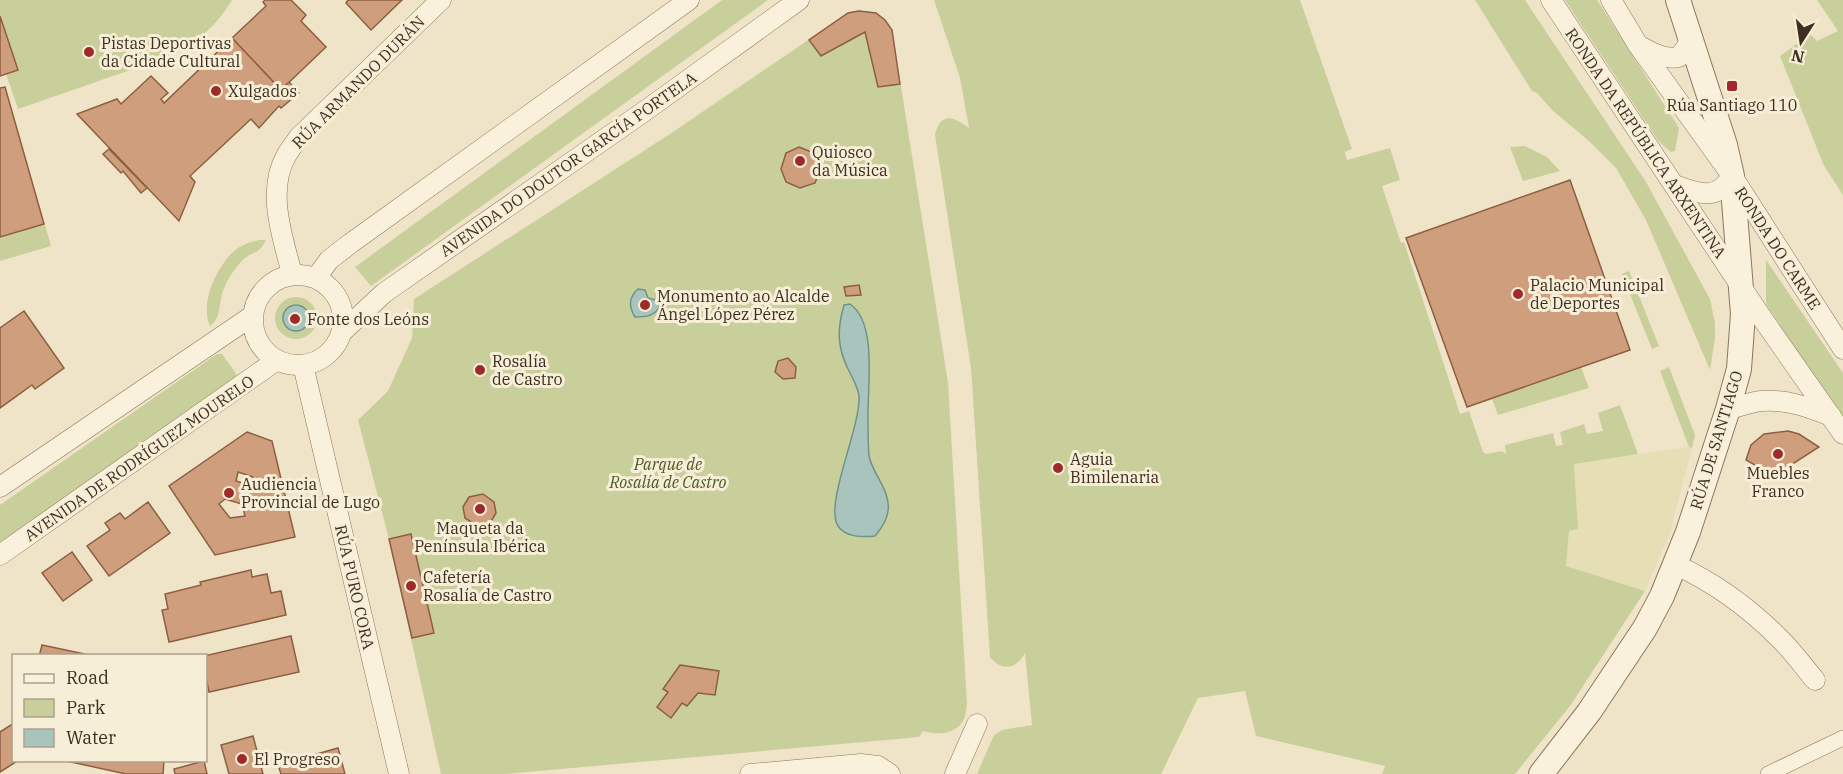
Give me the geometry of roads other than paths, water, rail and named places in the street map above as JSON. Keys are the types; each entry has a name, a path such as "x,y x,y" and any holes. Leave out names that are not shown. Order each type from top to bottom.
{"street":[{"name":"RÚA ARMANDO DURÁN","path":"292,274 277,214 278,183 285,158 299,137 441,0"},
{"path":"316,278 329,260 351,243 690,0"},
{"name":"AVENIDA DO DOUTOR GARCÍA PORTELA","path":"342,332 384,293 799,0"},
{"name":"RONDA DA REPÚBLICA ARXENTINA","path":"1551,0 1741,286"},
{"path":"1611,0 1638,45 1732,176 1726,186 1711,194 1699,193 1675,185"},
{"name":"RÚA DE SANTIAGO","path":"1541,774 1589,712 1645,628 1676,565 1736,383 1743,314 1732,176 1725,145 1678,0"},
{"path":"1638,45 1671,59 1679,57 1684,52 1688,45 1689,34"},
{"name":"RONDA DO CARME","path":"1732,176 1843,349"},
{"path":"292,274 316,278 336,295 342,307 344,319 342,332 335,346 316,362 290,365 277,360 261,346 252,327 252,316 258,298 269,284 280,278 292,274"},
{"path":"1741,286 1843,434"},
{"path":"0,487 252,316"},
{"name":"AVENIDA DE RODRÍGUEZ MOURELO","path":"0,555 277,360"},
{"name":"RÚA PURO CORA","path":"303,365 399,774"},
{"path":"1728,409 1760,401 1783,402 1801,404 1832,416"},
{"path":"1676,565 1696,574 1732,597 1780,639 1815,680"},
{"path":"955,774 977,724"},
{"path":"1768,774 1842,742"},
{"path":"750,774 861,764 878,766 890,774"}],"water":[{"path":"638,289 645,290 648,298 659,301 657,311 647,316 635,317 630,302"},
{"path":"850,304 859,313 868,341 869,456 888,504 886,518 875,536 845,533 838,526 835,515 839,483 855,426 859,396 845,363 839,338 844,305"},
{"path":"296,305 305,309 309,318 305,327 296,331 287,327 283,318 287,309"}],"place":[{"name":"Pistas Deportivas da Cidade Cultural","path":"89,52"},
{"name":"Rúa Santiago 110","path":"1732,86"},
{"name":"Xulgados","path":"216,91"},
{"name":"Quiosco da Música","path":"800,161"},
{"name":"Palacio Municipal de Deportes","path":"1518,294"},
{"name":"Monumento ao Alcalde Ángel López Pérez","path":"645,305"},
{"name":"Fonte dos Leóns","path":"295,319"},
{"name":"Rosalía de Castro","path":"480,370"},
{"name":"Muebles Franco","path":"1778,454"},
{"name":"Aguia Bimilenaria","path":"1058,468"},
{"name":"Audiencia Provincial de Lugo","path":"229,493"},
{"name":"Maqueta da Península Ibérica","path":"480,509"},
{"name":"Cafetería Rosalía de Castro","path":"411,586"},
{"name":"El Progreso","path":"242,759"}],"park label":[{"name":"Parque de Rosalía de Castro","path":"668,473"}]}
